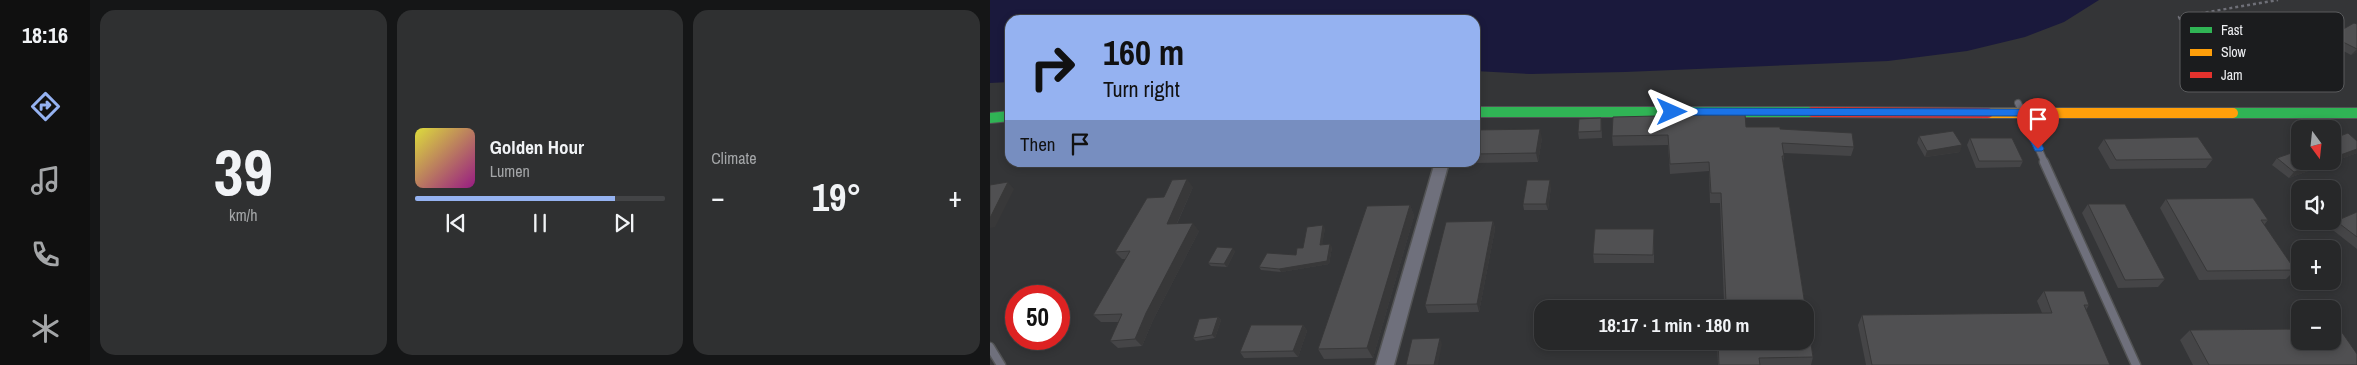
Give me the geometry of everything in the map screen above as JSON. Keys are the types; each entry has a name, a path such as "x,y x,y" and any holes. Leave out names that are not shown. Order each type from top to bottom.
{"main road":[{"path":"1480,101 2357,113"},
{"path":"1480,112 2357,104"},
{"path":"990,118 1005,116"},
{"path":"990,127 1005,126"}],"street":[{"path":"1385,365 1441,167"}],"lane":[{"path":"2020,108 2136,365"},
{"path":"990,347 1001,365"}],"path":[{"path":"2208,12 2278,0"}],"shaded area":[{"path":"990,0 2099,0 2064,22 2025,37 1967,51 1888,61 1530,74 1480,71 1480,15 1005,15 1005,82 990,83"}],"building":[{"path":"2354,23 2357,24 2357,49 2344,42 2344,29"},
{"path":"1745,114 1746,127 1780,127 1780,129 1852,133 1854,147 1782,143 1784,156 1782,156 1804,300 1726,300 1721,193 1711,193 1709,162 1670,164 1668,135 1612,136 1613,117"},
{"path":"1601,118 1601,131 1578,132 1579,119"},
{"path":"1540,129 1536,153 1480,154 1480,130"},
{"path":"1953,131 1962,145 1927,151 1919,136"},
{"path":"2348,133 2357,141 2357,149 2341,155 2341,136"},
{"path":"2198,137 2213,159 2116,160 2104,139"},
{"path":"1970,138 2012,138 2023,161 1979,161"},
{"path":"2291,153 2291,170 2277,158"},
{"path":"1187,179 1167,224 1193,223 1146,313 1135,339 1110,341 1122,314 1093,315 1130,251 1115,252 1147,198 1164,197 1172,180"},
{"path":"1527,180 1550,180 1546,204 1523,204"},
{"path":"1008,182 990,218 990,185"},
{"path":"2253,198 2268,220 2261,220 2291,264 2291,270 2207,271 2166,199"},
{"path":"2088,204 2125,204 2165,279 2125,280"},
{"path":"1410,205 1367,348 1318,349 1367,206"},
{"path":"2357,212 2357,237 2341,225 2341,219"},
{"path":"1493,221 1477,304 1425,305 1446,222"},
{"path":"1323,225 1320,245 1330,244 1327,261 1279,269 1259,267 1267,253 1296,255 1297,248 1303,248 1307,227"},
{"path":"1595,229 1654,229 1653,255 1593,254"},
{"path":"1217,247 1233,248 1224,264 1208,263"},
{"path":"2044,291 2084,291 2089,305 2084,305 2110,365 1872,365 1862,315 2052,313"},
{"path":"1218,317 1212,335 1193,338 1199,319"},
{"path":"1251,325 1303,325 1293,351 1240,352"},
{"path":"2291,329 2291,350 2341,350 2341,331 2357,354 2357,365 2209,365 2190,330"},
{"path":"1440,338 1434,365 1406,365 1412,339"},
{"path":"1718,350 1812,350 1813,357 1759,358 1760,365 1719,365"}],"traffic: fast":[{"path":"1480,112 1812,112"},
{"path":"2233,113 2357,113"},
{"path":"990,118 1005,116"}],"traffic: slow":[{"path":"1988,113 2233,113"}],"traffic: jam":[{"path":"1812,112 1988,113"}],"route":[{"path":"1672,112 2022,112 2038,149"}]}
